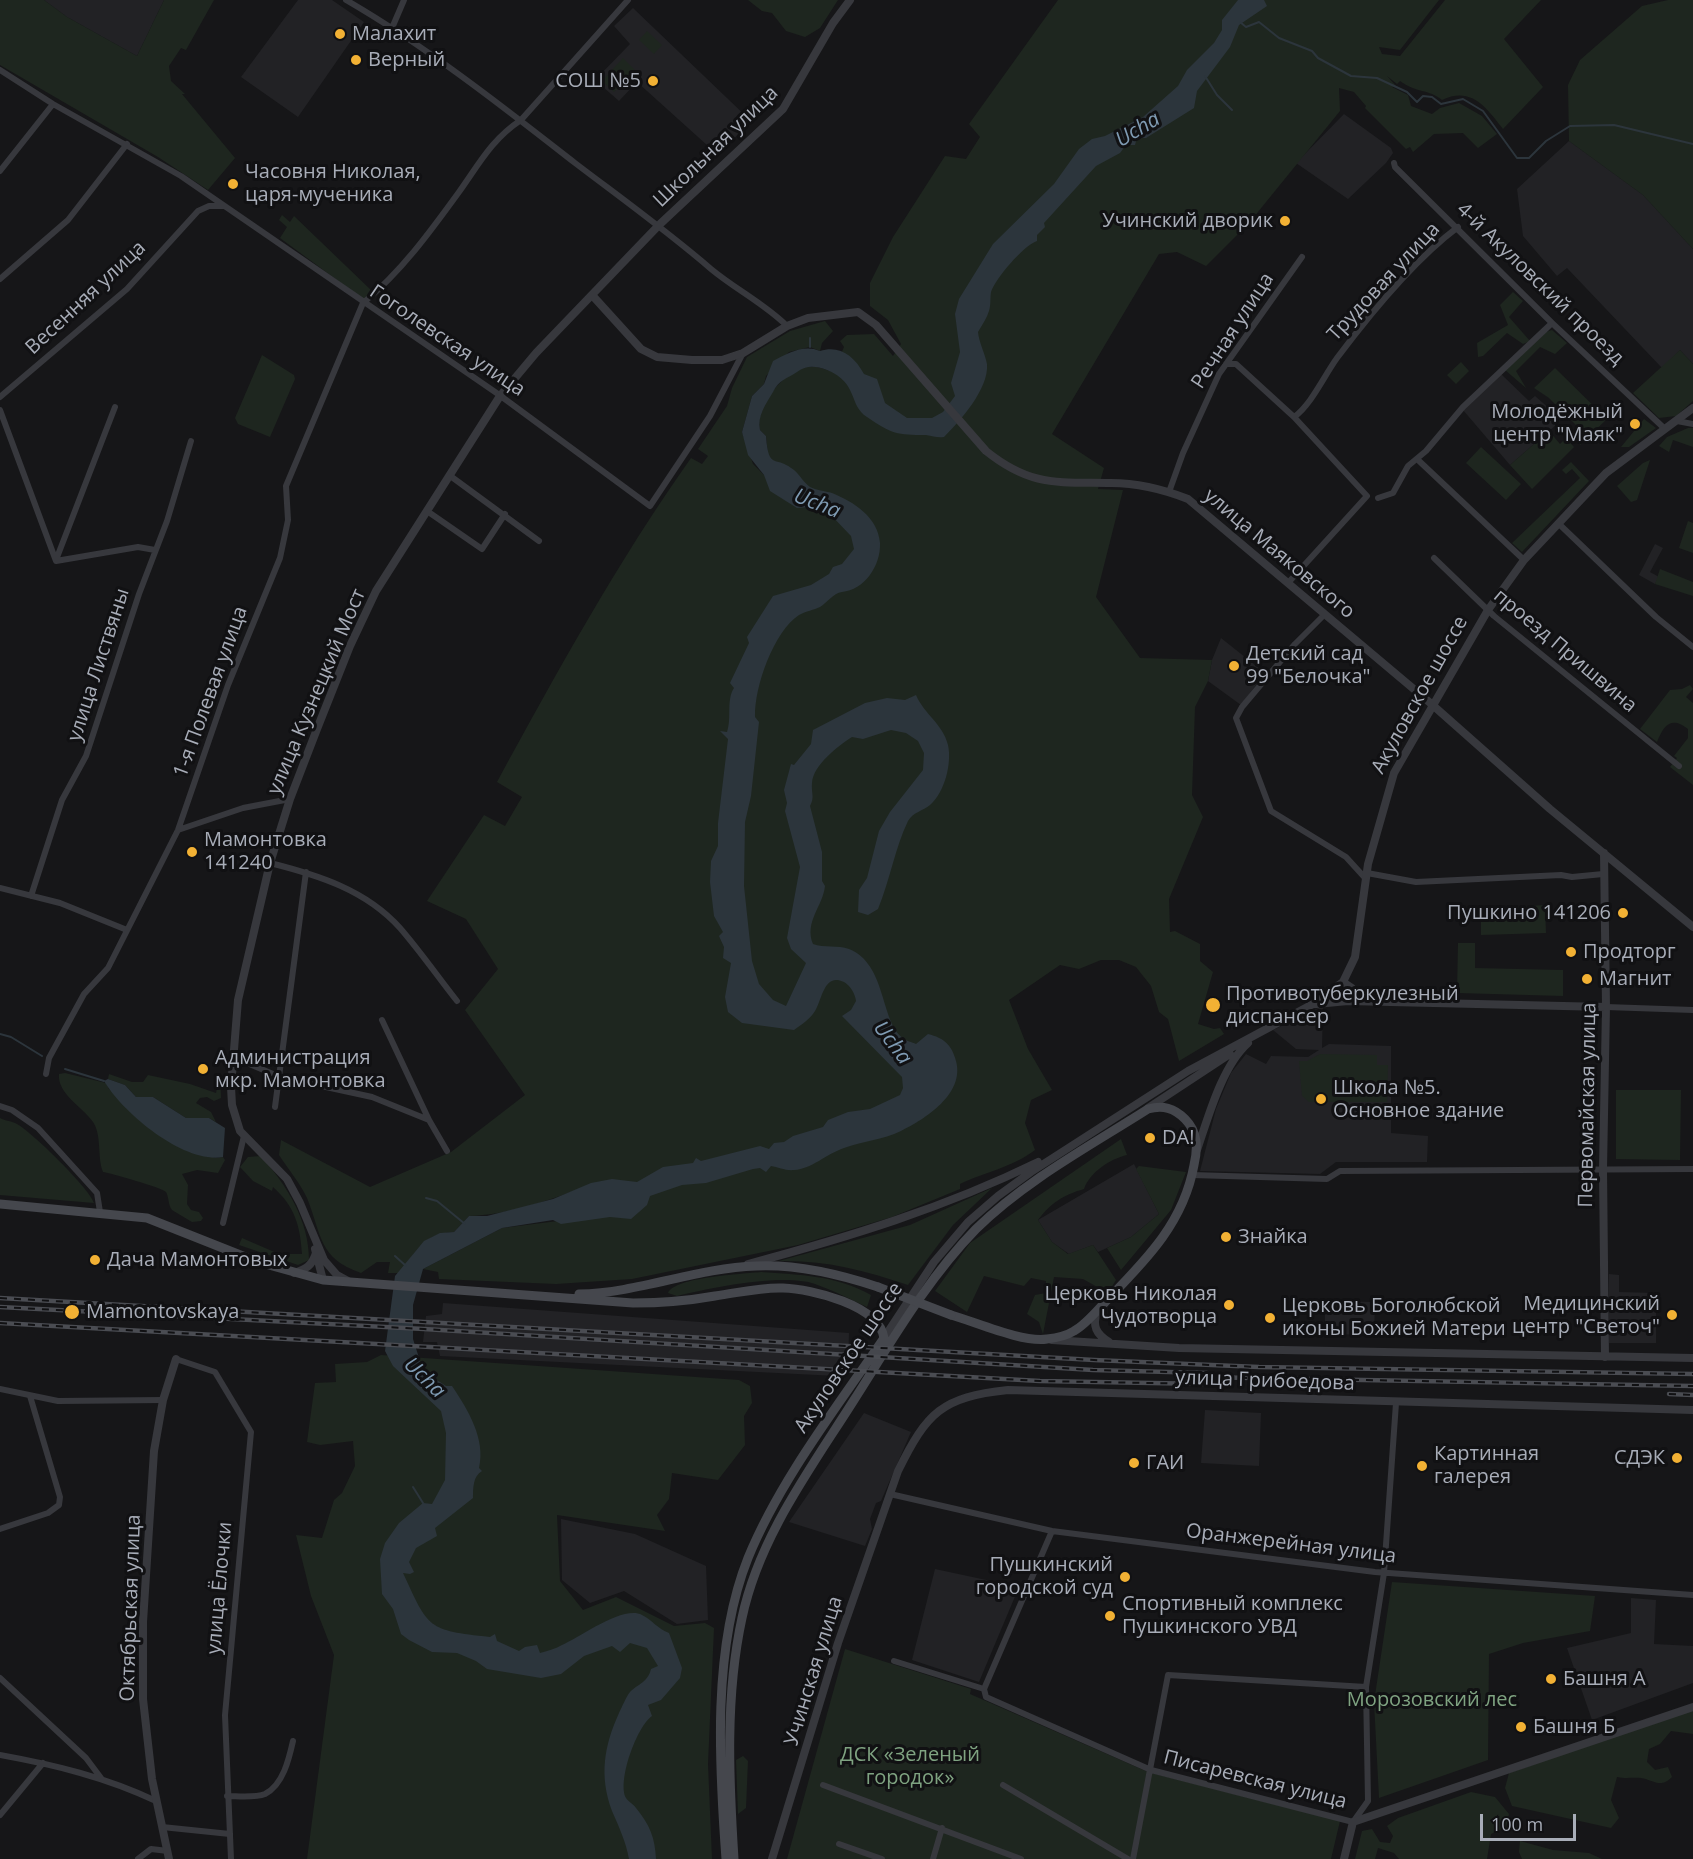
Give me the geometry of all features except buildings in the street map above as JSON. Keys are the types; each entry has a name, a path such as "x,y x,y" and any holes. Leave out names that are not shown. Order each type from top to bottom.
{"main road":[{"path":"552,1295 616,1291 733,1268 776,1265 842,1275 951,1315 1025,1337 1044,1340 1074,1331 1171,1228 1184,1203 1197,1150 1195,1133 1184,1117 1166,1107 1148,1109"},
{"name":"Акуловское шоссе","path":"734,1859 731,1734 734,1675 742,1617 760,1560 783,1513 887,1349 940,1273 975,1230 1036,1180 1148,1109"},
{"path":"0,1204 147,1218 294,1273 323,1280 654,1303 768,1288 796,1290 864,1311 881,1325 884,1338"},
{"name":"Акуловское шоссе","path":"726,1859 721,1747 724,1673 730,1620 748,1559 778,1500 884,1338"}],"street":[{"path":"346,0 392,27 521,120 659,225 733,288 776,315 787,326"},
{"path":"392,27 404,0"},
{"path":"363,303 382,288 419,246 501,133 521,120 628,0"},
{"name":"Школьная улица","path":"659,225 783,109 833,23 850,0"},
{"name":"Гоголевская улица","path":"0,70 53,104 181,176 500,396 650,506 710,416 743,353"},
{"path":"0,171 53,104"},
{"path":"0,279 68,220 127,144"},
{"name":"4-й Акуловский проезд","path":"1394,163 1395,167 1458,227 1552,323 1665,429"},
{"name":"Весенняя улица","path":"0,397 127,289 198,211 209,206 222,206"},
{"name":"улица Кузнецкий Мост","path":"313,1237 300,1203 286,1179 244,1136 237,1125 232,1106 238,1000 270,863 290,799 346,656 367,610 449,475 500,396 659,225"},
{"name":"Трудовая улица","path":"1294,417 1303,411 1320,380 1366,320 1458,227"},
{"name":"Речная улица","path":"1169,492 1204,406 1227,364 1302,257"},
{"name":"улица Маяковского","path":"592,295 635,343 657,357 722,360 743,353 787,326 813,317 858,312 876,325 986,451 1007,468 1058,484 1113,483 1169,492 1188,499 1693,927"},
{"name":"1-я Полевая улица","path":"46,1074 49,1058 84,994 108,968 178,830 228,685 280,558 288,520 286,486 363,303"},
{"path":"1378,498 1393,494 1408,466 1417,459 1463,407 1552,323"},
{"path":"1227,364 1236,364 1294,417 1367,496 1288,583"},
{"path":"56,561 115,407"},
{"name":"Акуловское шоссе","path":"884,1338 934,1262 968,1222 1031,1172 1188,1071 1313,1004 1340,985 1355,957 1366,876 1385,798 1394,774 1488,610 1524,560 1606,473 1693,408"},
{"path":"0,410 56,561"},
{"path":"1677,421 1693,424"},
{"name":"улица Листвяны","path":"31,896 62,800 86,756 155,550 167,521 191,441"},
{"path":"1417,459 1524,560"},
{"path":"449,475 505,514 538,541"},
{"path":"427,511 482,549 505,514"},
{"path":"1558,523 1656,617 1693,647"},
{"path":"56,561 138,547 155,550"},
{"name":"проезд Пришвина","path":"1434,558 1488,610 1679,766"},
{"path":"1325,614 1270,674 1242,707 1236,718 1271,811 1346,857 1366,876 1416,882 1561,875 1572,877 1603,873"},
{"path":"178,830 243,808 290,799"},
{"name":"Первомайская улица","path":"1604,853 1605,1357"},
{"path":"270,863 306,872 342,886 371,903 399,927 457,1001"},
{"path":"275,1107 306,872"},
{"path":"0,888 60,903 127,930"},
{"path":"1338,1002 1335,995 1340,985 1352,988 1353,996 1348,1001"},
{"path":"1313,1004 1348,1001 1693,1010"},
{"path":"382,1020 429,1120 447,1151"},
{"name":"Акуловское шоссе","path":"1148,1109 1259,1034"},
{"path":"1197,1150 1220,1088 1238,1055 1251,1040"},
{"path":"233,1057 280,1077 372,1097 429,1120"},
{"path":"0,1106 12,1110 38,1128 98,1193 100,1212"},
{"path":"223,1222 244,1136"},
{"path":"733,1268 892,1224 999,1180 1073,1144"},
{"path":"1192,1175 1327,1179 1340,1171 1693,1169"},
{"path":"313,1237 323,1280"},
{"path":"313,1237 324,1260 326,1270 323,1280"},
{"path":"294,1273 306,1269 314,1262 316,1253"},
{"path":"324,1260 337,1275 351,1283"},
{"path":"1097,1309 1095,1327 1099,1336 1109,1342"},
{"path":"1044,1340 1109,1342 1179,1348 1693,1358"},
{"name":"Октябрьская улица","path":"168,1855 152,1779 143,1699 143,1622 154,1451 163,1400 176,1359"},
{"name":"улица Ёлочки","path":"176,1359 215,1372 251,1432 225,1715 231,1859"},
{"path":"0,1389 58,1401 163,1400"},
{"name":"улица Грибоедова","path":"890,1494 909,1447 932,1417 954,1400 970,1395 1008,1390 1693,1410"},
{"path":"0,1529 48,1513 59,1505 60,1497 30,1396"},
{"path":"1344,1859 1353,1822 1368,1801 1366,1687 1384,1573 1396,1403"},
{"name":"Оранжерейная улица","path":"890,1494 1052,1531 1384,1573 1693,1595"},
{"name":"Учинская улица","path":"772,1859 838,1643 890,1494"},
{"path":"894,1661 984,1689 1052,1531"},
{"path":"1133,1859 1168,1675 1366,1687"},
{"path":"0,1678 86,1758 101,1778"},
{"name":"Писаревская улица","path":"984,1689 986,1697 1151,1770 1353,1822 1693,1707"},
{"path":"227,1796 263,1795 272,1789 283,1775 293,1741"},
{"path":"0,1755 101,1778 156,1801"},
{"path":"0,1815 43,1763"},
{"path":"823,1785 1021,1859"},
{"path":"1003,1785 1128,1859"},
{"path":"162,1827 230,1834"},
{"path":"933,1859 942,1828"},
{"path":"838,1844 882,1859"},
{"path":"138,1859 151,1849 168,1855"}],"shaded area":[{"path":"44,0 164,0 137,56 67,17"},
{"path":"298,0 332,0 364,22 298,117 241,77"},
{"name":"СОШ №5","path":"633,8 751,121 718,155 637,82 619,101 595,80 630,44 614,26"},
{"path":"1344,114 1391,148 1393,153 1386,163 1348,199 1296,163"},
{"path":"1569,141 1643,195 1693,249 1693,364 1680,350 1662,368 1567,268 1557,276 1523,236 1517,189"},
{"path":"1501,374 1529,401 1535,396 1558,416 1553,421 1556,425 1510,465 1463,410"},
{"path":"1655,544 1663,548 1650,572 1659,577 1655,584 1639,575"},
{"name":"Детский сад 99 \"Белочка\"","path":"1221,638 1265,673 1241,705 1208,681 1212,660"},
{"name":"Школа №5. Основное здание","path":"1323,1006 1322,1048 1329,1044 1391,1046 1391,1133 1428,1136 1427,1162 1336,1162 1320,1174 1200,1171 1216,1109 1231,1073 1246,1054 1266,1064 1271,1056 1308,1057 1319,1050 1296,1049 1273,1030"},
{"path":"1134,1164 1159,1214 1131,1237 1098,1252 1093,1245 1069,1254 1052,1242 1038,1220"},
{"path":"1609,1274 1619,1275 1619,1292 1656,1293 1656,1343 1609,1343"},
{"path":"1325,1301 1375,1302 1374,1335 1325,1334"},
{"path":"443,1303 849,1333 848,1367 836,1366 837,1376 440,1356 437,1342 423,1342 426,1316 442,1314"},
{"path":"1205,1410 1261,1413 1259,1466 1201,1463"},
{"path":"864,1413 911,1432 881,1501 876,1503 870,1519 872,1529 865,1546 789,1522"},
{"path":"561,1519 635,1534 706,1566 708,1620 677,1624 624,1591 590,1603 562,1580"},
{"path":"935,1569 1019,1587 979,1682 912,1660"},
{"path":"1631,1598 1656,1600 1654,1644 1693,1646 1693,1683 1592,1720 1567,1648 1631,1633"}],"green space":[{"path":"0,0 44,0 67,17 137,56 164,0 214,0 186,50 181,48 169,66 171,81 185,94 182,94 235,158 208,190 158,157 0,65"},
{"path":"748,0 838,0 820,28 805,37 786,31 772,13 762,11"},
{"path":"1058,0 1439,0 1400,50 1379,47 1382,54 1400,56 1445,0 1541,0 1504,39 1543,87 1503,129 1484,106 1470,97 1452,96 1442,100 1400,81 1397,84 1387,76 1396,86 1392,87 1408,95 1411,106 1432,114 1440,108 1459,103 1482,116 1497,134 1478,148 1463,133 1434,134 1413,152 1410,147 1406,149 1365,108 1366,106 1354,92 1339,88 1340,111 1249,223 1206,266 1177,252 1159,254 1052,434 1104,468 1098,489 1123,490 1096,597 1140,658 1212,660 1208,681 1195,707 1192,795 1203,817 1169,899 1170,932 1175,931 1200,944 1200,961 1213,972 1198,1024 1214,1029 1220,1028 1224,1034 1179,1061 1168,1019 1159,1012 1151,986 1136,967 1119,960 1101,960 1079,969 1060,965 1009,1000 1028,1049 1052,1090 1031,1100 1025,1123 1035,1150 1008,1165 960,1184 960,1189 892,1217 798,1245 632,1279 556,1284 439,1279 438,1272 423,1269 502,1228 558,1221 579,1189 511,1210 469,1216 454,1232 444,1233 428,1240 399,1273 388,1273 390,1262 377,1262 361,1273 347,1267 329,1252 324,1244 307,1198 279,1155 281,1140 370,1187 451,1152 525,1095 465,1010 498,969 466,919 427,901 484,815 505,826 522,797 497,782 566,658 638,537 691,458 702,464 708,456 698,449 727,406 732,388 747,357 790,331 825,321 833,331 822,343 820,351 810,347 789,352 766,376 764,384 752,396 742,432 753,464 764,475 774,462 768,456 766,436 760,430 759,421 766,401 780,383 797,370 806,367 816,367 833,372 844,347 840,341 847,335 874,334 893,356 901,344 888,320 870,306 870,283 893,237 945,156 966,159 980,137 969,124"},
{"path":"1668,0 1693,0 1693,249 1643,195 1569,141 1568,85 1580,60 1642,6"},
{"path":"647,31 662,45 654,54 639,40"},
{"path":"623,58 635,70 614,92 602,81"},
{"path":"282,215 290,222 294,216 372,291 364,300 280,238 287,227 279,220"},
{"path":"1513,292 1523,301 1509,317 1530,341 1523,344 1507,333 1483,356 1478,357 1477,343 1508,325 1500,305"},
{"path":"1552,330 1567,343 1555,354 1540,347 1516,371 1526,388 1505,370 1546,332"},
{"path":"1680,350 1693,364 1693,401 1676,416 1659,418 1633,393"},
{"path":"262,355 294,375 295,379 270,437 238,424 235,418"},
{"path":"1461,362 1469,371 1456,384 1447,375"},
{"path":"1555,368 1607,419 1580,445 1580,437 1589,429 1584,433 1549,398 1534,388"},
{"path":"1644,419 1656,428 1629,447 1621,447"},
{"path":"1693,428 1693,447 1673,440 1669,452 1659,446 1667,437"},
{"path":"1549,431 1560,444 1566,438 1574,447 1532,489 1510,465"},
{"path":"1481,447 1521,484 1506,500 1466,463"},
{"path":"1650,460 1637,500 1631,502 1617,486 1643,463"},
{"path":"1571,462 1589,481 1522,552 1512,543 1580,478 1572,469 1566,474 1562,470"},
{"path":"1688,521 1693,523 1693,553 1679,548"},
{"path":"1660,569 1693,582 1693,596 1655,584"},
{"path":"1690,685 1693,689 1686,697 1693,703 1693,785 1670,767 1677,758 1674,756 1688,738 1688,729 1677,723 1669,724 1662,731 1657,742 1640,729 1670,690 1682,689"},
{"path":"1545,905 1546,933 1481,935 1481,909"},
{"path":"1458,943 1475,943 1475,968 1563,970 1563,996 1457,993"},
{"path":"1320,1054 1377,1055 1377,1065 1388,1065 1387,1102 1309,1102 1302,1096 1299,1061 1307,1061"},
{"path":"65,1073 106,1083 109,1089 215,1158 223,1157 225,1160 218,1173 197,1170 182,1174 188,1185 187,1204 191,1210 199,1212 203,1218 201,1221 192,1222 172,1210 167,1194 163,1190 103,1172 96,1127 89,1116 62,1088 59,1074"},
{"path":"220,1073 221,1098 214,1101 207,1097 200,1098 196,1103 211,1112 216,1122 209,1118 186,1118 153,1097 136,1097 125,1085 108,1079 109,1074 132,1082 143,1082 148,1075 190,1084 216,1093"},
{"path":"1616,1090 1681,1090 1680,1160 1616,1159"},
{"path":"0,1118 17,1124 35,1138 83,1186 94,1203 0,1195"},
{"path":"1121,1139 1127,1155 1101,1167 1084,1189 1058,1200 1038,1220 1052,1242 1068,1254 1093,1245 1116,1280 1108,1293 1083,1279 1054,1277 1043,1334 1039,1322 1027,1314 1035,1295 1046,1293 1046,1281 1031,1278 1024,1286 984,1276 967,1312 935,1291 970,1243"},
{"path":"261,1156 288,1192 301,1217 309,1260 298,1265 239,1245 242,1238 279,1254 302,1254 298,1225 287,1202 273,1187 272,1191 253,1181 240,1167 248,1157"},
{"path":"1139,1166 1186,1172 1171,1210 1121,1270 1107,1248 1131,1237 1159,1214 1136,1169"},
{"path":"992,1188 953,1225 908,1285 844,1267 812,1262 779,1261 910,1225"},
{"path":"761,1272 804,1275 831,1280 845,1283 871,1295 867,1307 815,1284 784,1280 746,1283 677,1296 668,1293 683,1283 695,1280"},
{"path":"381,1355 739,1380 750,1386 752,1403 744,1416 745,1445 718,1480 672,1473 669,1499 657,1515 665,1531 557,1515 560,1581 583,1610 616,1597 674,1626 705,1623 714,1628 708,1764 712,1859 307,1859 334,1655 311,1596 296,1535 322,1538 334,1500 342,1493 355,1466 353,1441 320,1445 307,1442 315,1383 336,1382 335,1364 367,1362"},
{"name":"Морозовский лес","path":"1392,1582 1595,1596 1590,1631 1523,1643 1489,1654 1488,1760 1379,1798 1374,1702"},
{"name":"ДСК «Зеленый городок»","path":"845,1649 971,1689 970,1694 1148,1772 1340,1821 1331,1859 787,1859"},
{"path":"1693,1709 1693,1734 1671,1731 1660,1744 1649,1749 1647,1762 1655,1770 1668,1767 1672,1777 1668,1781 1657,1783 1641,1778 1617,1777 1611,1800 1619,1818 1611,1828 1512,1806 1505,1788 1509,1773"},
{"path":"743,1756 748,1761 746,1808 738,1814 736,1760"},
{"path":"1471,1792 1495,1797 1509,1814 1506,1827 1491,1834 1487,1859 1399,1859 1394,1853 1378,1848 1375,1859 1355,1859 1362,1831 1372,1829 1380,1842 1390,1843 1393,1836 1387,1826 1398,1818"},
{"path":"1520,1841 1553,1850 1589,1853 1602,1859 1522,1859 1519,1852"}],"water":[{"name":"Ucha","path":"1238,0 1264,0 1267,6 1239,25 1230,47 1197,91 1194,108 1146,138 1137,138 1135,145 1126,145 1120,153 1096,166 1044,223 1045,227 1037,235 1037,241 1018,256 998,279 991,292 988,314 978,332 987,364 983,384 972,404 944,437 901,434 883,427 861,412 844,381 827,370 815,367 804,368 780,382 761,415 760,430 766,436 771,458 794,470 810,487 832,493 864,512 875,525 880,552 874,568 864,582 850,590 836,594 820,607 799,615 790,623 774,646 762,676 756,705 755,717 759,722 751,796 745,822 744,886 752,961 759,984 773,1000 786,1006 806,963 791,949 787,938 800,867 785,811 787,803 784,790 791,764 794,765 811,744 813,730 865,703 887,698 905,700 916,695 946,738 949,752 948,768 940,793 927,807 908,821 878,909 868,915 858,912 859,890 867,878 879,831 890,812 923,770 924,753 918,741 906,733 891,730 863,739 852,737 821,763 813,776 810,806 822,852 822,881 825,886 812,921 811,936 813,944 849,949 861,956 877,980 890,1019 904,1039 916,1044 928,1034 943,1040 950,1046 956,1061 957,1073 955,1084 949,1094 941,1104 921,1120 901,1131 844,1148 801,1169 791,1170 771,1166 766,1172 760,1168 753,1169 706,1183 682,1185 650,1196 647,1205 631,1219 610,1217 561,1224 553,1220 502,1228 423,1269 413,1305 413,1339 421,1364 431,1376 446,1386 452,1386 464,1405 478,1436 481,1457 479,1468 482,1471 475,1479 473,1498 435,1528 437,1536 416,1548 409,1562 414,1572 403,1573 425,1616 433,1623 453,1632 490,1637 495,1634 497,1641 519,1651 525,1647 537,1645 540,1653 551,1650 624,1614 642,1615 669,1633 682,1668 680,1678 661,1700 648,1705 652,1716 640,1731 635,1742 624,1779 626,1798 641,1814 651,1832 656,1859 629,1859 608,1798 605,1761 610,1737 627,1697 645,1680 651,1669 658,1666 647,1648 630,1643 620,1652 612,1646 584,1656 561,1674 541,1678 487,1669 476,1661 457,1653 432,1652 409,1640 401,1634 393,1609 382,1594 380,1559 385,1543 399,1523 423,1503 432,1504 445,1480 446,1433 441,1411 393,1366 385,1351 395,1276 424,1241 440,1233 454,1232 469,1216 487,1216 553,1199 591,1183 612,1179 637,1182 663,1167 693,1163 696,1158 701,1161 760,1146 769,1149 774,1143 784,1142 793,1136 823,1127 828,1120 848,1112 870,1109 900,1095 903,1088 902,1077 842,1016 851,1010 856,1001 852,990 844,982 837,980 828,984 813,1014 794,1030 742,1023 728,1012 725,997 731,963 723,958 724,947 719,936 723,932 714,916 710,882 711,861 718,846 718,823 728,739 720,731 727,732 730,698 734,688 730,683 749,643 747,637 773,596 811,585 829,574 833,567 842,564 854,549 851,536 830,514 810,507 797,508 770,491 764,475 748,455 742,432 752,396 764,384 773,361 790,352 802,349 834,350 851,357 864,374 877,379 885,403 907,418 932,418 943,412 955,396 951,383 960,352 955,314 959,299 993,244 1054,184 1079,149 1092,139 1105,136 1143,117 1178,86 1187,70 1214,43 1222,30 1222,20"},
{"path":"108,1079 125,1085 136,1097 153,1097 186,1118 209,1118 225,1128 223,1157 207,1157 191,1153 156,1134 113,1094 104,1081"}],"waterway":[{"path":"1240,22 1246,27 1259,22 1279,38 1312,51 1318,58 1351,76 1377,78 1407,92 1417,102 1423,96 1432,97 1441,104 1463,99 1483,111 1517,158 1529,158 1546,141 1570,126 1614,125 1693,144"},
{"path":"1205,76 1217,95 1232,110"},
{"path":"810,338 810,347"},
{"path":"0,1034 11,1037 42,1056"},
{"path":"65,1069 104,1081"},
{"path":"426,1198 437,1201 465,1224"},
{"path":"395,1256 406,1266"},
{"path":"413,1487 423,1503"}],"railway":[{"path":"0,1298 1094,1360 1259,1367 1693,1374"},
{"path":"0,1307 424,1329 1093,1370 1207,1373"},
{"path":"0,1323 1040,1381 1207,1384"},
{"path":"1198,1377 1693,1386"},
{"path":"1669,1394 1693,1395"}],"place":[{"name":"Малахит","path":"340,34"},
{"name":"Верный","path":"356,60"},
{"name":"СОШ №5","path":"653,81"},
{"name":"Часовня Николая, царя-мученика","path":"233,184"},
{"name":"Учинский дворик","path":"1285,221"},
{"name":"Молодёжный центр \"Маяк\"","path":"1635,424"},
{"name":"Детский сад 99 \"Белочка\"","path":"1234,666"},
{"name":"Мамонтовка 141240","path":"192,852"},
{"name":"Пушкино 141206","path":"1623,913"},
{"name":"Продторг","path":"1571,952"},
{"name":"Магнит","path":"1587,979"},
{"name":"Противотуберкулезный диспансер","path":"1213,1005"},
{"name":"Администрация мкр. Мамонтовка","path":"203,1069"},
{"name":"Школа №5. Основное здание","path":"1321,1099"},
{"name":"DA!","path":"1150,1138"},
{"name":"Знайка","path":"1226,1237"},
{"name":"Дача Мамонтовых","path":"95,1260"},
{"name":"Церковь Николая Чудотворца","path":"1229,1305"},
{"name":"Mamontovskaya","path":"72,1312"},
{"name":"Медицинский центр \"Светоч\"","path":"1672,1315"},
{"name":"Церковь Боголюбской иконы Божией Матери","path":"1270,1318"},
{"name":"СДЭК","path":"1677,1458"},
{"name":"ГАИ","path":"1134,1463"},
{"name":"Картинная галерея","path":"1422,1466"},
{"name":"Пушкинский городской суд","path":"1125,1577"},
{"name":"Спортивный комплекс Пушкинского УВД","path":"1110,1616"},
{"name":"Башня А","path":"1551,1679"},
{"name":"Башня Б","path":"1521,1727"}]}
